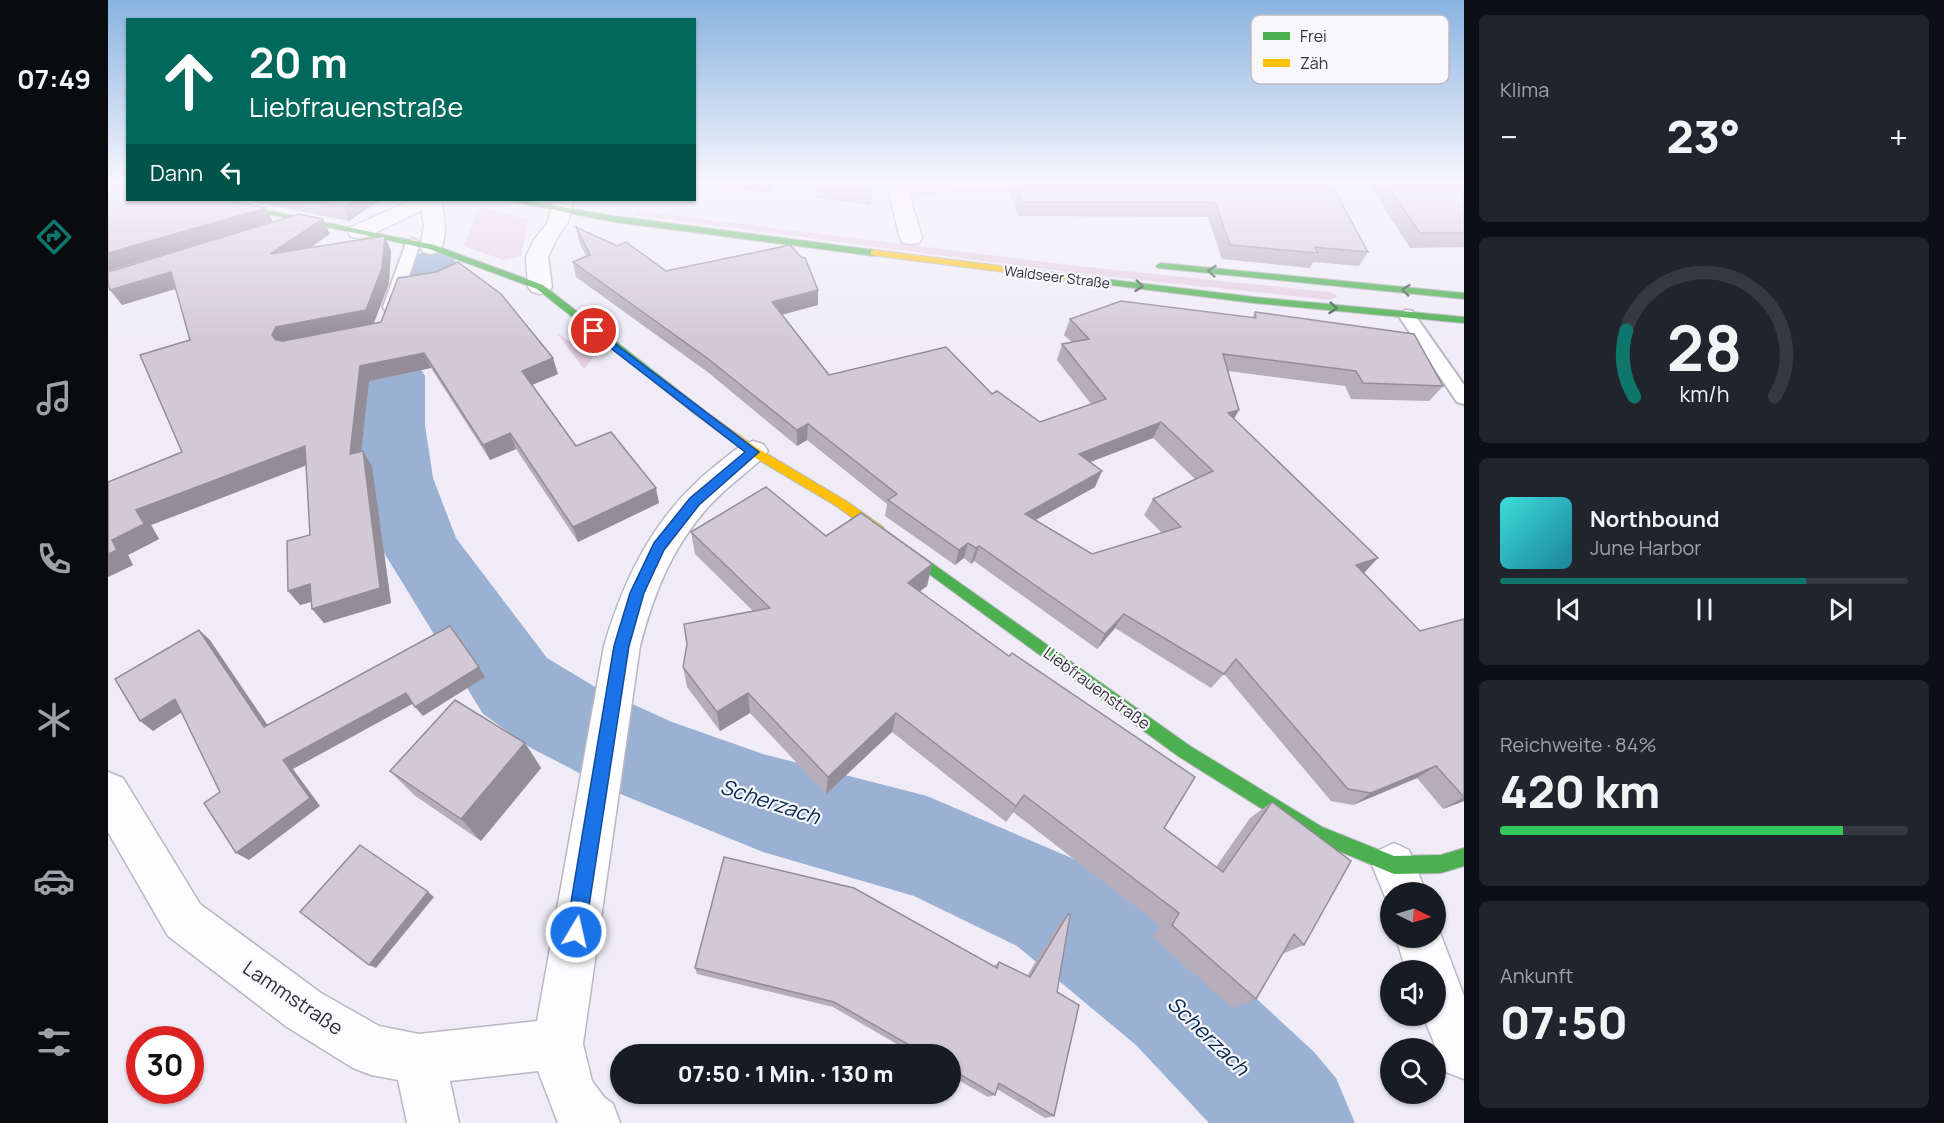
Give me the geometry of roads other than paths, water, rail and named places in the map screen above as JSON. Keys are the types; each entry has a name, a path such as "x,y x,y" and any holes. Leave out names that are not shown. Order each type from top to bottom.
{"street":[{"name":"Liebfrauenstraße","path":"371,234 422,245 468,259 540,287 608,342 753,452 842,504 1184,751 1316,833 1399,879 1464,857"},
{"path":"422,245 430,234"},
{"path":"540,287 537,257 549,234"},
{"name":"Waldseer Straße","path":"732,234 1018,272 1464,320"},
{"path":"1147,265 1464,296"},
{"path":"588,1122 566,1085 558,1044 622,646 637,593 659,547 695,502 753,452"},
{"name":"Lammstraße","path":"108,792 184,920 304,1010 371,1050 419,1059 558,1044"},
{"path":"1446,1012 1464,1054"},
{"path":"419,1059 433,1123"}],"lane":[{"path":"386,320 422,245"},
{"path":"1406,315 1464,398"}],"waterway":[{"name":"Scherzach","path":"424,290 432,267"},
{"name":"Scherzach","path":"393,376 391,425 397,478 422,551 515,686 564,718 652,761 763,803 927,848 1056,907 1177,1004 1270,1096 1291,1123"}]}
